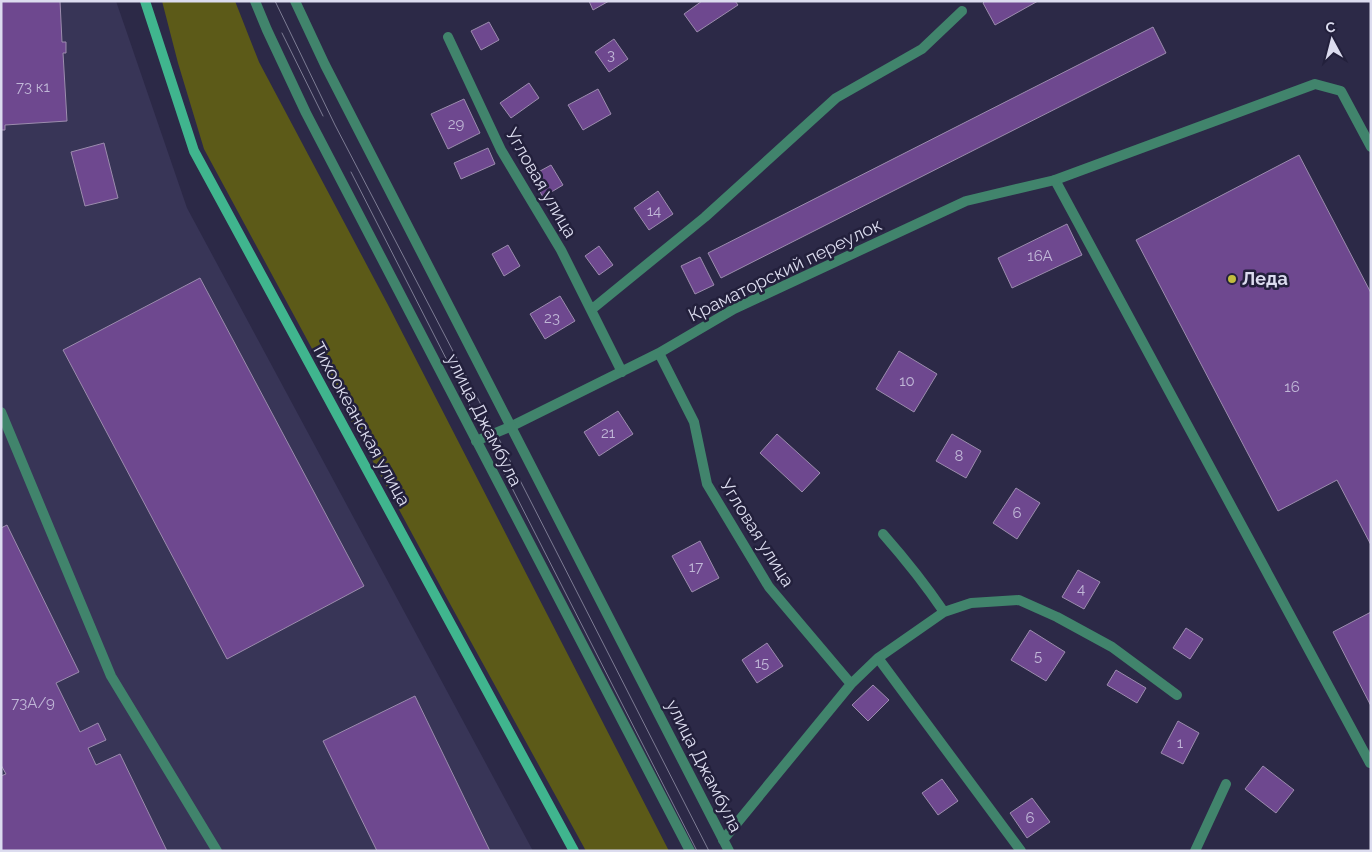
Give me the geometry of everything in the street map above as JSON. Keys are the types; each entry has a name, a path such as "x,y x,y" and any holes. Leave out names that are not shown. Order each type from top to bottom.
{"main road":[{"name":"Тихоокеанская улица","path":"145,1 194,151 574,851"}],"street":[{"name":"улица Джамбула","path":"255,1 306,113 690,851"},
{"name":"улица Джамбула","path":"295,1 450,310 512,426 729,851"},
{"path":"591,310 705,217 836,98 922,49 962,11"},
{"name":"Угловая улица","path":"448,37 501,150 561,250 622,372"},
{"name":"Краматорский переулок","path":"476,441 512,426 622,372 734,309 966,201 1055,180 1315,84 1341,91 1371,148"},
{"path":"1055,180 1370,763"},
{"name":"Угловая улица","path":"659,352 694,422 707,484 769,587 851,684"},
{"path":"1,412 111,676 217,851"},
{"path":"883,534 908,563 944,612"},
{"path":"723,840 851,684 878,658 944,612 971,603 1019,600 1057,617 1112,647 1177,694"},
{"path":"878,658 1021,851"},
{"path":"1195,851 1226,784"}],"shaded area":[{"path":"1,1 116,1 187,208 533,851 1,851"},
{"path":"162,1 235,1 259,62 387,303 669,851 586,851 204,149 178,63"}],"building":[{"path":"1,1 60,1 62,42 66,42 66,53 63,53 67,121 5,125 5,130 1,130"},
{"path":"589,1 609,1 593,10"},
{"path":"702,1 735,1 738,5 697,32 684,14"},
{"path":"985,1 1038,1 995,25 983,3"},
{"path":"489,22 499,40 481,50 471,31"},
{"path":"1153,27 1166,53 721,278 708,253"},
{"path":"614,39 628,59 609,72 595,52"},
{"path":"529,83 539,98 511,118 500,103"},
{"path":"598,89 611,114 583,130 568,105"},
{"path":"464,99 480,133 448,149 431,114"},
{"path":"104,143 118,198 85,206 71,152"},
{"path":"488,148 495,164 461,179 454,163"},
{"path":"1299,155 1371,293 1371,545 1337,480 1278,511 1136,240"},
{"path":"551,165 563,185 543,197 531,176"},
{"path":"658,191 673,214 649,230 634,208"},
{"path":"1067,224 1082,255 1012,288 998,258"},
{"path":"508,245 520,266 504,276 492,254"},
{"path":"599,246 613,265 599,275 585,256"},
{"path":"700,257 714,285 695,294 681,266"},
{"path":"200,278 364,586 227,659 63,350"},
{"path":"560,296 575,321 545,339 530,314"},
{"path":"899,351 937,374 914,412 876,389"},
{"path":"618,411 633,434 599,456 584,432"},
{"path":"777,434 820,473 802,492 760,453"},
{"path":"952,434 981,451 966,478 936,461"},
{"path":"1016,488 1040,503 1017,539 993,523"},
{"path":"7,525 79,672 56,683 80,732 98,723 106,740 88,748 96,765 120,754 167,851 1,851 1,776 6,774 1,765 1,528"},
{"path":"700,541 719,578 692,592 672,556"},
{"path":"1078,570 1100,582 1084,609 1062,597"},
{"path":"1371,612 1371,706 1333,632"},
{"path":"1186,628 1203,639 1190,659 1173,648"},
{"path":"1030,630 1065,652 1046,681 1011,660"},
{"path":"767,643 783,666 757,683 742,660"},
{"path":"1116,670 1146,688 1137,703 1107,685"},
{"path":"873,685 889,700 868,721 852,705"},
{"path":"415,696 490,851 377,851 323,741"},
{"path":"1178,721 1199,733 1183,764 1161,753"},
{"path":"1263,766 1294,790 1276,813 1245,789"},
{"path":"942,779 958,801 938,815 922,793"},
{"path":"1032,798 1050,822 1027,838 1010,813"}],"tram line":[{"path":"275,1 335,125 502,445 709,851"},
{"path":"282,33 323,116"},
{"path":"351,172 697,851"}],"place":[{"name":"Леда","path":"1232,279"}]}
